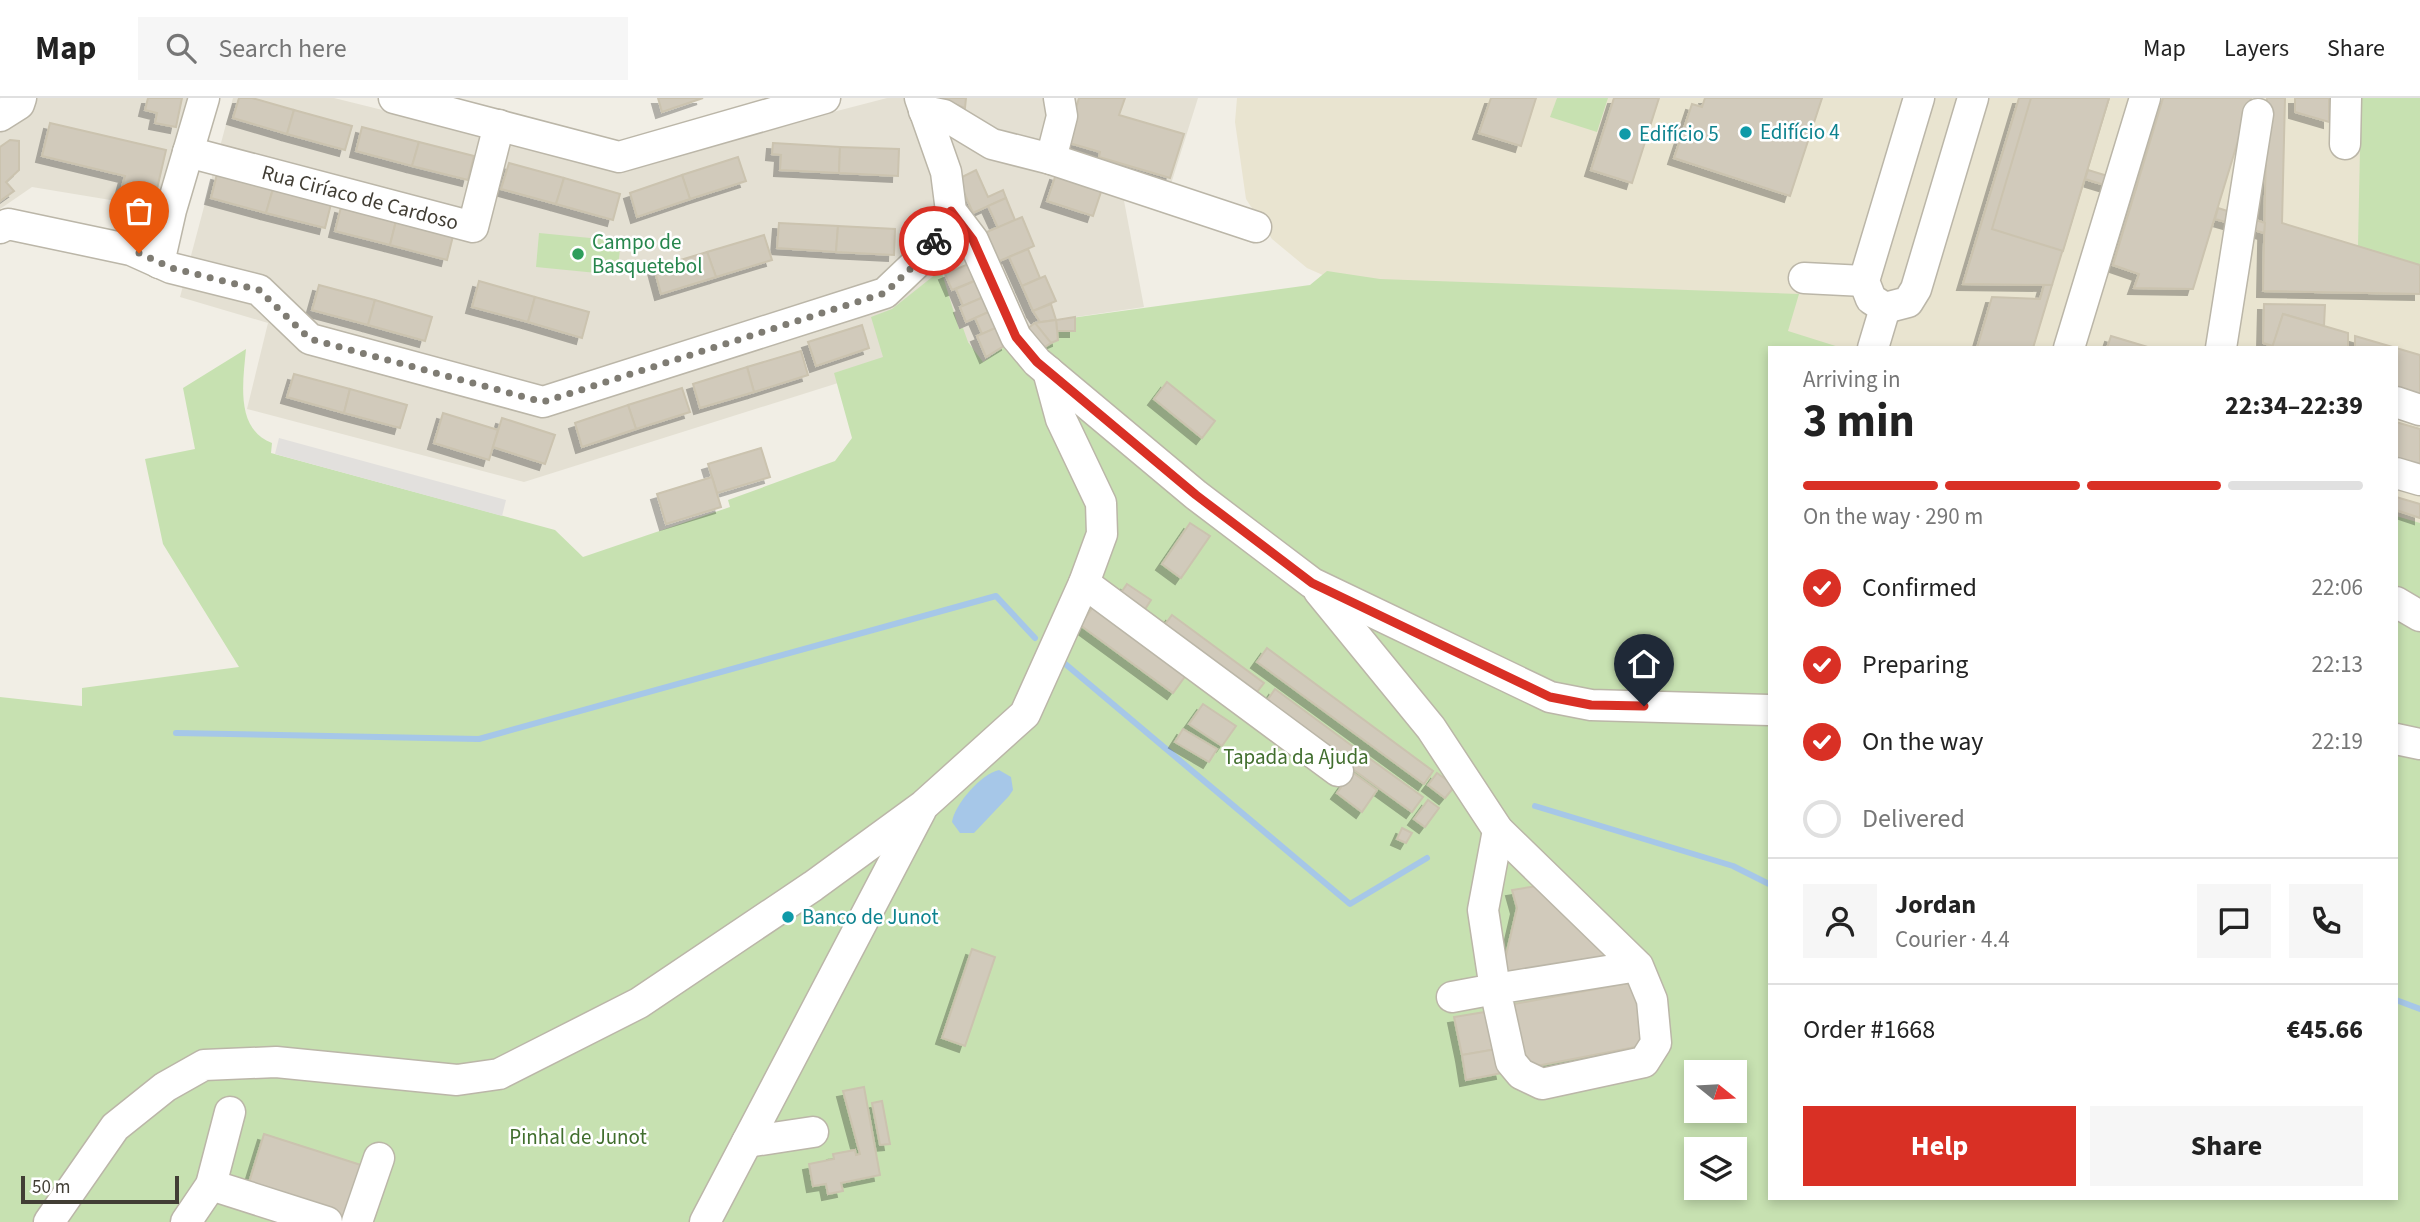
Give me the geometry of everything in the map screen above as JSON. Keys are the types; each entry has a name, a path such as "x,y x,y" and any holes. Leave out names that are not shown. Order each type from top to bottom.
{"street":[{"path":"0,116 19,104 21,98"},
{"path":"159,263 204,98"},
{"path":"394,98 619,157 825,98"},
{"path":"1051,159 1062,116 1059,98"},
{"path":"1919,98 1864,281 1871,299 1885,308 1901,306 1916,289 1973,98"},
{"path":"2070,346 2145,98"},
{"path":"2345,144 2346,98"},
{"path":"922,105 992,144 1051,159 1256,228"},
{"path":"922,105 946,172 951,211 973,240 1016,337 1048,371 1196,495 1312,583 1550,697 1591,705 1768,710"},
{"path":"2221,346 2258,114"},
{"name":"Rua Ciríaco de Cardoso","path":"188,152 473,227 499,125"},
{"path":"0,228 8,224 131,250 159,263 259,290 310,339 543,402 885,293 925,255 951,211"},
{"path":"1804,278 1864,281"},
{"path":"1878,346 1885,308"},
{"path":"49,1222 114,1127 165,1087 204,1065 276,1062 457,1080 499,1074 639,1003 813,886 924,805 1025,714 1084,583 1102,534 1101,503 1061,419 1048,371"},
{"path":"2398,403 2420,410"},
{"path":"2398,474 2420,480"},
{"path":"1084,583 1338,771"},
{"path":"1312,583 1431,728 1498,830 1638,966 1652,1000 1656,1042 1644,1062 1542,1084 1521,1074 1511,1062 1495,989 1483,910 1498,830"},
{"path":"2398,603 2420,616"},
{"path":"2398,739 2420,744"},
{"path":"705,1222 924,805"},
{"path":"1452,997 1638,966"},
{"path":"186,1222 211,1185 230,1111"},
{"path":"747,1142 813,1132"},
{"path":"357,1222 379,1158"},
{"path":"211,1185 327,1222"}],"shaded area":[{"path":"21,98 203,98 171,210 32,187 0,209 0,116"},
{"path":"233,98 334,98 618,168 887,98 1198,98 1165,203 1122,190 1144,307 1035,323 983,362 968,342 524,482 247,409 268,323 180,297"},
{"path":"1237,98 2367,98 2420,260 2420,527 2398,521 2398,346 1813,346 1334,280 1307,268 1272,239 1246,199 1235,122"},
{"path":"279,438 506,500 502,516 275,454"}],"green space":[{"path":"1557,98 1608,98 1597,132 1550,117"},
{"path":"2361,98 2420,98 2420,265 2358,246"},
{"name":"Campo de Basquetebol","path":"539,233 621,241 617,275 536,267"},
{"name":"Tapada da Ajuda","path":"941,270 959,329 963,328 968,342 983,362 1035,323 1310,285 1327,271 1380,279 1799,294 1788,331 1836,346 1768,346 1768,1200 2398,1200 2398,517 2420,523 2420,1222 0,1222 0,697 82,706 82,688 239,667 163,544 145,459 195,449 183,388 246,349 243,390 247,416 260,436 272,443 271,453 555,530 583,557 730,507 728,500 835,461 852,438 834,373 883,357 871,317 892,309"}],"water":[{"path":"999,770 1011,777 1013,790 974,833 960,833 952,822 958,807 977,783"}],"building":[{"path":"148,98 182,98 176,127 155,123 157,113 145,110"},
{"path":"239,98 252,98 294,110 287,134 233,118"},
{"path":"658,98 703,98 662,112"},
{"path":"938,98 966,98 965,108"},
{"path":"1079,98 1125,98 1119,115 1184,134 1170,178 1099,157 1100,152 1066,142"},
{"path":"1491,98 1536,98 1521,146 1479,133"},
{"name":"Edifício 5","path":"1614,98 1659,98 1632,183 1591,170"},
{"name":"Edifício 4","path":"1705,98 1822,98 1790,196 1674,158 1692,104 1702,107"},
{"path":"2019,98 2109,98 2052,285 1963,284"},
{"path":"2031,98 2109,98 2063,251 1992,229"},
{"path":"2163,98 2251,98 2193,289 2134,288 2139,274 2113,265"},
{"path":"2267,98 2285,98 2282,223 2420,265 2420,294 2263,291"},
{"path":"2295,98 2329,98 2329,122 2295,112"},
{"path":"294,110 352,126 345,150 287,134"},
{"path":"50,123 166,150 154,202 136,198 138,190 122,187 125,176 42,156"},
{"path":"362,127 419,142 412,166 356,151"},
{"path":"10,140 19,141 19,170 6,182 14,191 0,201 0,147"},
{"path":"419,142 474,156 468,180 412,166"},
{"path":"773,143 840,147 839,173 780,170 781,155 772,154"},
{"path":"840,147 899,149 898,176 839,173"},
{"path":"738,157 746,181 690,199 682,175"},
{"path":"509,163 564,178 556,204 501,189"},
{"path":"976,170 988,197 1003,190 1006,198 973,213 958,179"},
{"path":"2088,170 2137,185 2134,194 2085,179"},
{"path":"217,174 273,189 266,213 211,198"},
{"path":"1056,174 1102,189 1093,216 1047,201"},
{"path":"682,175 690,199 637,217 630,193"},
{"path":"564,178 620,194 613,220 556,204"},
{"path":"273,189 331,204 325,228 266,213"},
{"path":"1006,198 1015,220 998,228 988,206"},
{"path":"341,207 396,221 390,245 335,231"},
{"path":"2218,208 2265,223 2264,233 2215,219"},
{"path":"1022,217 1034,246 995,263 982,234"},
{"path":"396,221 453,236 447,260 390,245"},
{"path":"779,223 838,226 836,252 777,248"},
{"path":"838,226 895,229 894,255 836,252"},
{"path":"764,235 772,260 716,277 707,252"},
{"path":"1028,249 1040,278 1022,286 1009,257"},
{"path":"707,252 716,277 661,294 654,268"},
{"path":"973,262 979,279 952,290 945,274"},
{"path":"1045,276 1056,301 1033,311 1022,286"},
{"path":"979,279 986,296 963,306 956,289"},
{"path":"479,281 535,297 528,322 472,307"},
{"path":"319,285 375,300 368,325 312,310"},
{"path":"2044,285 2052,285 2034,346 1978,346 1992,297 2040,299"},
{"path":"986,296 993,310 966,322 960,307"},
{"path":"535,297 589,312 582,338 528,322"},
{"path":"375,300 432,317 425,341 368,325"},
{"path":"1051,304 1056,320 1040,322 1033,311"},
{"path":"2264,304 2325,305 2324,326 2283,314 2273,346 2263,343"},
{"path":"993,310 1000,326 982,334 975,318"},
{"path":"2283,314 2348,333 2348,346 2273,346"},
{"path":"1075,317 1075,331 1057,331 1056,320"},
{"path":"1056,320 1058,340 1051,343 1035,323"},
{"path":"1035,323 1051,343 1040,350 1021,333"},
{"path":"862,325 869,348 816,366 808,342"},
{"path":"1000,326 1007,344 986,357 977,336"},
{"path":"2111,336 2144,346 2108,346"},
{"path":"2355,336 2389,346 2355,346"},
{"path":"2398,349 2420,355 2420,395 2398,389"},
{"path":"801,351 808,375 754,392 747,367"},
{"path":"747,367 754,392 700,408 693,384"},
{"path":"294,374 350,389 344,413 287,397"},
{"path":"1167,382 1215,421 1202,438 1154,399"},
{"path":"682,388 690,412 636,429 628,405"},
{"path":"350,389 407,405 400,428 344,413"},
{"path":"628,405 636,429 582,447 575,423"},
{"path":"443,413 498,430 489,460 434,443"},
{"path":"502,418 555,435 545,464 493,447"},
{"path":"2398,423 2420,429 2420,469 2398,463"},
{"path":"761,448 770,477 717,493 708,464"},
{"path":"712,477 721,507 666,524 657,494"},
{"path":"2398,498 2420,504 2420,518 2398,511"},
{"path":"1190,523 1210,536 1181,578 1162,564"},
{"path":"1127,584 1151,600 1140,617 1116,600"},
{"path":"1096,603 1189,671 1173,693 1080,625"},
{"path":"1172,615 1264,683 1253,697 1161,630"},
{"path":"1267,648 1433,771 1424,784 1257,662"},
{"path":"1275,689 1359,751 1348,766 1264,705"},
{"path":"1203,704 1236,726 1222,746 1189,724"},
{"path":"1183,729 1217,749 1209,762 1175,742"},
{"path":"1362,753 1423,797 1412,812 1351,768"},
{"path":"1352,772 1377,790 1362,812 1337,793"},
{"path":"1437,773 1455,786 1445,798 1428,785"},
{"path":"1428,800 1439,808 1425,827 1414,819"},
{"path":"1402,828 1412,833 1406,843 1397,839"},
{"path":"1537,886 1616,957 1501,977 1517,908 1512,890"},
{"path":"972,949 995,957 965,1046 942,1038"},
{"path":"1634,982 1646,1045 1526,1068 1514,1004"},
{"path":"1491,1011 1497,1049 1462,1055 1454,1017"},
{"path":"1497,1049 1502,1073 1466,1080 1462,1055"},
{"path":"864,1087 880,1175 841,1183 843,1191 828,1194 826,1184 813,1186 809,1164 834,1159 833,1154 855,1150 856,1155 860,1154 843,1091"},
{"path":"882,1101 890,1144 880,1145 872,1103"},
{"path":"264,1134 367,1167 350,1221 247,1189"}],"waterway":[{"path":"176,733 479,739 996,596 1035,638"},
{"path":"1063,662 1350,904 1427,858"},
{"path":"1535,806 1733,866 1768,884"},
{"path":"2398,1001 2420,1009"}],"way so far":[{"path":"139,253 172,268 259,290 310,339 543,402 885,293 925,255 934,241"}],"place":[{"name":"Edifício 4","path":"1746,132"},
{"name":"Edifício 5","path":"1625,134"},
{"name":"Campo de Basquetebol","path":"578,254"},
{"name":"Banco de Junot","path":"788,917"}],"route":[{"path":"934,241 951,211 973,240 1016,337 1037,362 1196,495 1312,583 1550,697 1591,705 1644,706"}],"park label":[{"name":"Pinhal de Junot","path":"578,1137"}]}
